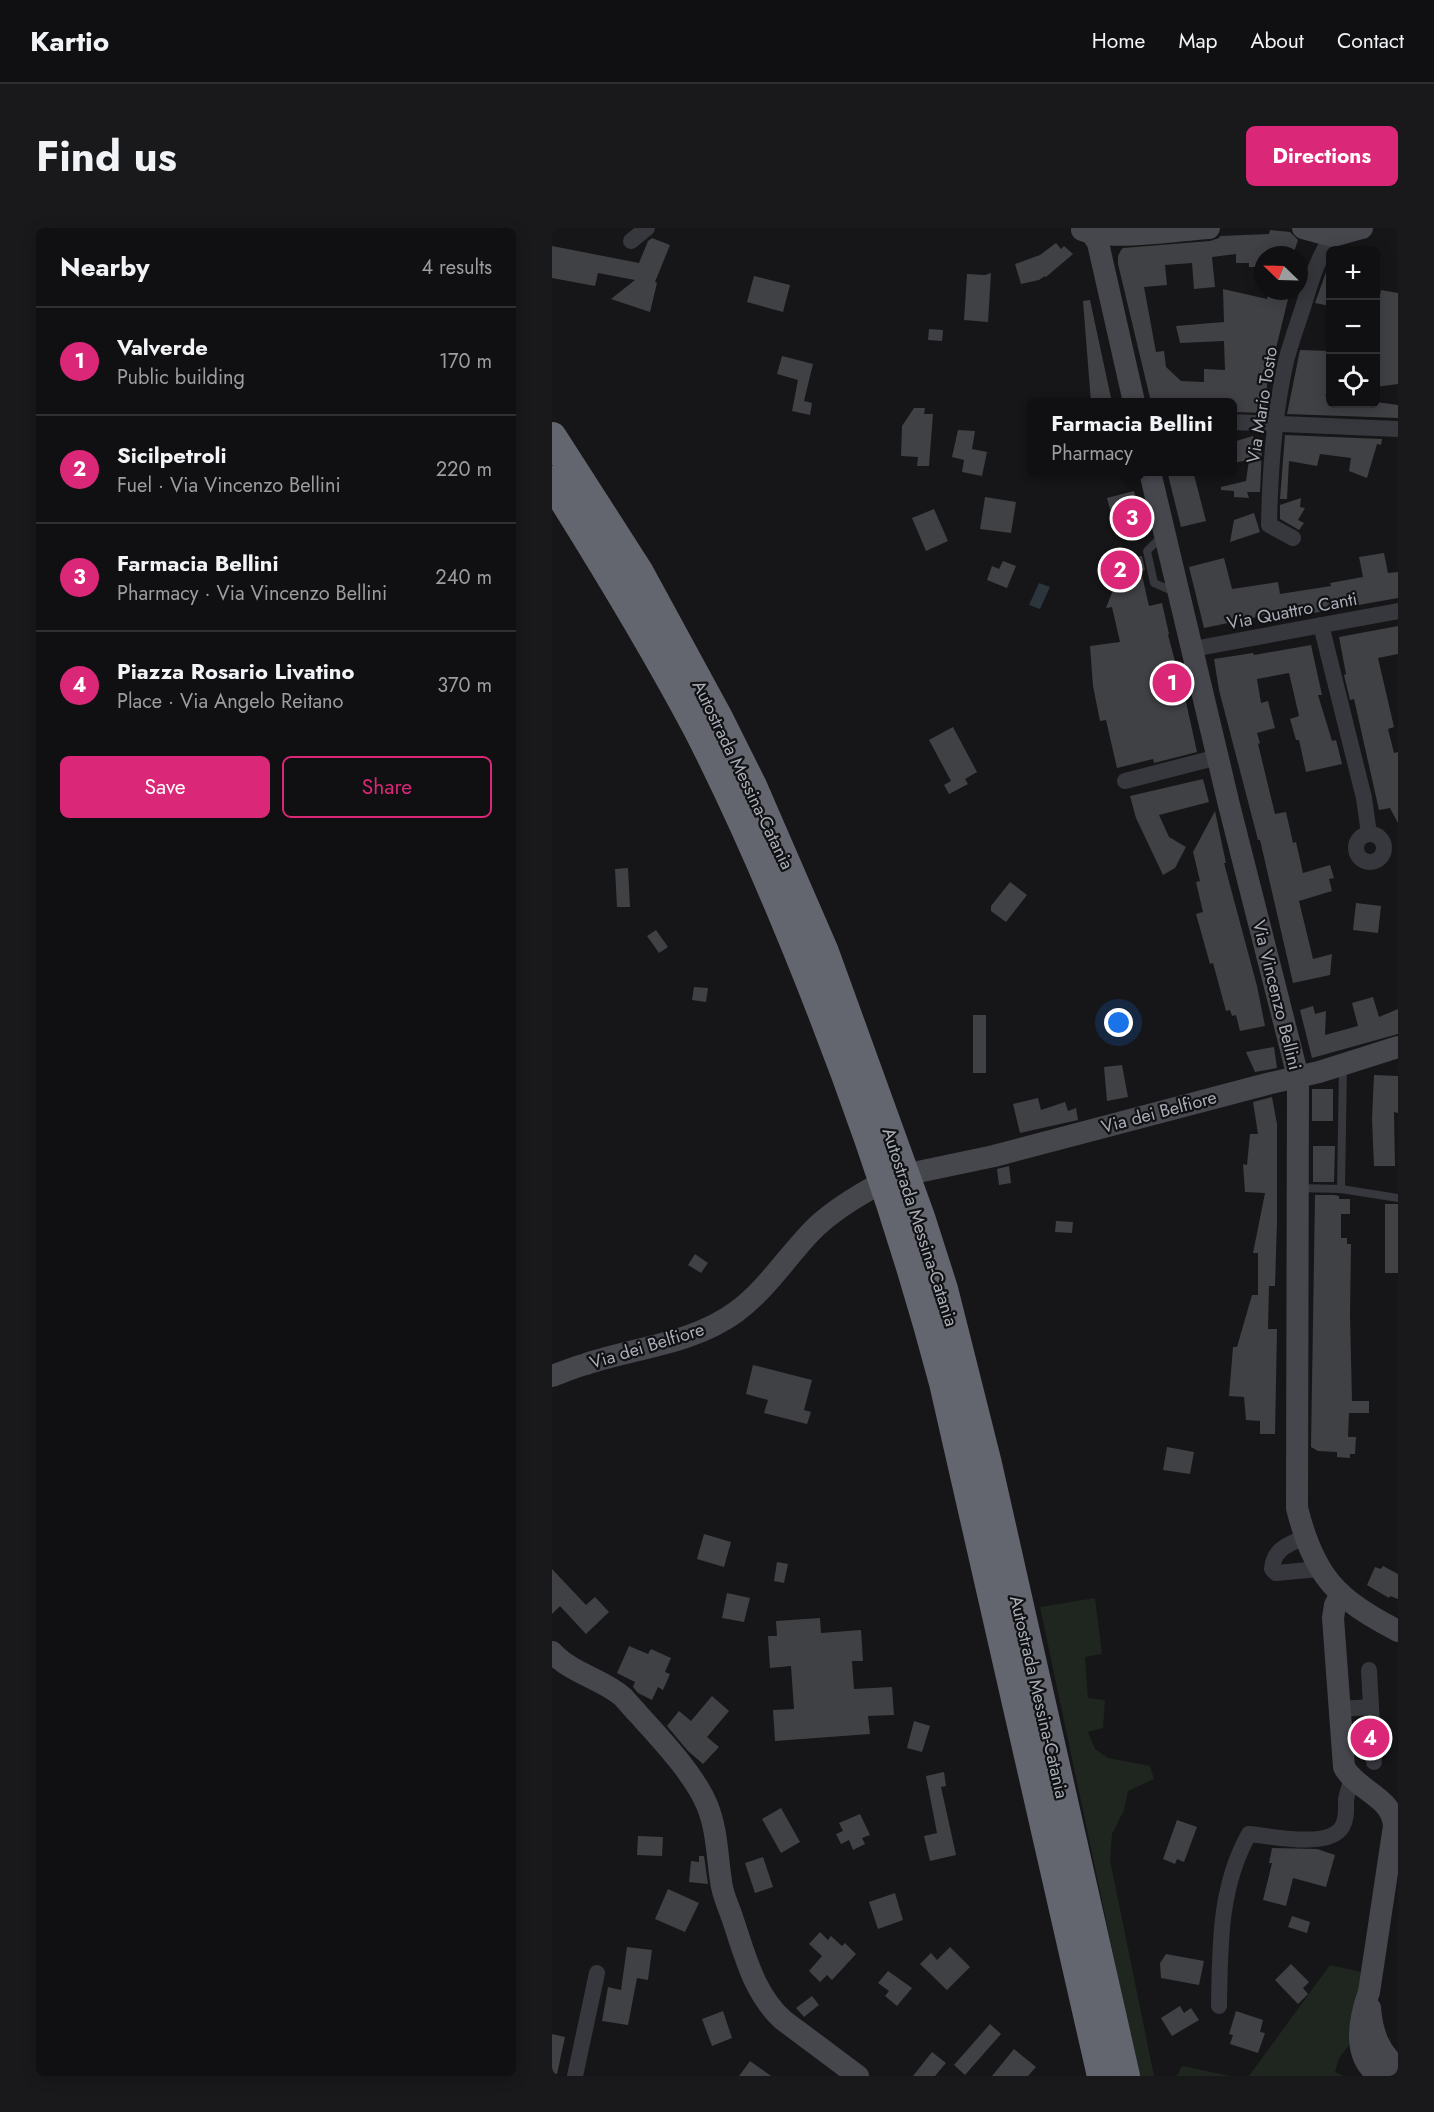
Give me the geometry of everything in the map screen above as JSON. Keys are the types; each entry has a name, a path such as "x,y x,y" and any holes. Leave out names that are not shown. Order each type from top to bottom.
{"highway":[{"name":"Autostrada Messina-Catania","path":"552,437 638,571 718,717 752,786 824,952 920,1217 942,1289 987,1464 1125,2076"},
{"name":"Autostrada Messina-Catania","path":"552,481 618,585 697,728 731,796 765,869 803,962 878,1164 921,1296 944,1383 1102,2076"}],"street":[{"path":"631,241 647,228"},
{"path":"1085,231 1121,234 1209,228"},
{"path":"1303,228 1333,236 1362,228"},
{"path":"1085,231 1098,243 1133,398"},
{"name":"Via Mario Tosto","path":"1293,538 1269,525 1270,477 1276,424 1286,361 1311,281 1326,245 1333,236"},
{"path":"1237,422 1398,429"},
{"name":"Via Vincenzo Bellini","path":"1151,476 1298,1077 1297,1508 1312,1556 1320,1569 1341,1594 1357,1607 1398,1631"},
{"name":"Via Quattro Canti","path":"1193,649 1398,611"},
{"path":"1321,625 1364,798 1369,834"},
{"path":"1125,781 1218,757"},
{"name":"Via dei Belfiore","path":"918,1172 994,1156 1298,1077 1398,1047"},
{"name":"Via dei Belfiore","path":"552,1376 587,1364 680,1340 710,1328 753,1299 813,1230 842,1206 870,1189"},
{"path":"1305,1537 1281,1549 1273,1559 1272,1569 1276,1573 1320,1569"},
{"path":"1341,1594 1335,1605 1333,1618 1344,1767 1350,1776 1389,1808 1394,1815 1369,1992 1372,2067 1387,2059 1398,2068"},
{"path":"552,1652 562,1663 605,1684 623,1697 690,1776 707,1806 714,1826 721,1883 751,1973 761,1994 771,2010 858,2076"},
{"path":"1369,1670 1374,1762"},
{"path":"1340,1709 1371,1707"},
{"path":"1219,2006 1223,1910 1229,1882 1249,1834 1319,1840 1333,1836 1342,1828 1346,1815 1350,1776"},
{"path":"575,2076 597,1973"}],"lane":[{"path":"1341,1189 1343,1065"},
{"path":"1298,1188 1341,1189 1398,1198"}],"shaded area":[{"path":"1039,583 1050,587 1040,609 1029,605"},
{"path":"1095,1598 1102,1654 1085,1657 1088,1698 1105,1700 1103,1728 1088,1732 1095,1749 1108,1758 1150,1766 1154,1779 1128,1791 1124,1810 1112,1834 1110,1860 1154,2076 1139,2076 1040,1607"},
{"path":"1330,1965 1366,1973 1356,2036 1339,2058 1335,2072 1344,2076 1249,2076"},
{"path":"1182,2066 1231,2076 1177,2076"}],"building":[{"path":"1270,230 1290,232 1298,240 1296,246 1254,246 1254,267 1249,267 1249,263 1236,263 1236,254 1212,257 1215,287 1194,289 1192,263 1165,265 1167,285 1144,287 1156,352 1164,351 1166,367 1181,381 1204,382 1204,369 1225,370 1224,341 1180,343 1176,326 1224,322 1223,289 1254,296 1254,300 1288,300 1267,385 1266,413 1237,412 1237,398 1150,398 1118,256 1123,248 1210,241 1220,236 1269,234"},
{"path":"652,238 670,245 655,282 657,283 650,312 611,299 635,280 598,273 595,286 552,278 552,246 639,263 648,241"},
{"path":"1056,243 1061,249 1064,246 1073,254 1046,277 1021,284 1015,264 1040,255"},
{"path":"1326,272 1326,305 1315,303"},
{"path":"991,273 988,322 964,320 967,274"},
{"path":"754,276 790,285 783,312 747,302"},
{"path":"1381,290 1398,293 1398,384 1380,386 1380,300"},
{"path":"1090,300 1111,398 1091,398 1083,301"},
{"path":"929,329 943,330 942,341 928,340"},
{"path":"1300,350 1326,351 1326,395 1324,395 1326,396 1326,408 1380,408 1380,403 1398,405 1398,418 1287,414"},
{"path":"782,356 813,364 804,401 812,403 810,415 792,411 798,380 777,374"},
{"path":"914,408 925,408 924,414 933,414 929,466 917,466 918,457 901,456 902,426"},
{"path":"958,430 975,431 972,449 987,452 982,476 962,472 964,460 952,457"},
{"path":"1285,435 1382,439 1381,445 1377,444 1367,478 1349,471 1351,458 1320,454 1317,466 1289,461 1287,499 1280,499"},
{"path":"1253,436 1256,446 1262,448 1260,492 1247,492 1249,498 1234,497 1234,491 1221,490 1221,487 1246,481 1249,460 1237,462 1237,441"},
{"path":"1168,476 1194,476 1206,521 1181,527"},
{"path":"1134,491 1143,525 1116,532 1107,498"},
{"path":"985,497 1016,502 1011,533 980,529"},
{"path":"1301,498 1300,507 1305,508 1298,520 1304,523 1299,530 1280,519 1280,505"},
{"path":"934,509 948,541 926,551 912,518"},
{"path":"1254,513 1260,532 1230,542 1234,520"},
{"path":"1384,553 1388,573 1398,572 1398,598 1258,623 1257,617 1204,628 1189,567 1224,558 1232,589 1278,582 1280,594 1331,586 1330,583 1363,577 1359,557"},
{"path":"1142,556 1145,570 1141,571 1149,606 1162,603 1197,752 1154,763 1153,759 1117,768 1106,720 1100,721 1093,686 1090,646 1120,642 1112,607 1106,608 1117,580 1133,587 1127,559"},
{"path":"1003,561 1016,566 1007,588 987,580 992,566 999,569"},
{"path":"1398,626 1398,654 1378,658 1394,727 1388,729 1394,753 1398,752 1398,823 1390,808 1379,810 1354,699 1350,700 1344,675 1346,674 1339,637"},
{"path":"1311,645 1322,695 1318,695 1332,741 1336,740 1342,764 1306,772 1299,740 1296,740 1290,719 1299,716 1289,673 1257,679 1261,703 1268,701 1275,728 1257,733 1275,814 1286,812 1303,873 1330,865 1334,878 1329,879 1332,891 1299,901 1313,959 1332,954 1330,975 1293,983 1260,840 1258,840 1219,690 1214,659"},
{"path":"953,727 977,772 965,779 968,784 949,794 944,785 951,781 929,740"},
{"path":"1203,779 1209,802 1159,815 1169,837 1186,847 1175,868 1163,875 1136,818 1130,796"},
{"path":"1215,811 1226,863 1224,863 1257,986 1265,1026 1240,1031 1236,1015 1232,1016 1230,1010 1226,1011 1196,914 1203,912 1196,882 1200,881 1193,852"},
{"path":"628,868 630,907 617,907 615,869"},
{"path":"1010,882 1027,895 1006,922 991,911 991,906"},
{"path":"1356,903 1381,906 1378,933 1353,930"},
{"path":"656,930 668,947 659,953 647,936"},
{"path":"694,987 708,988 706,1002 692,1000"},
{"path":"1373,997 1379,1017 1398,1009 1398,1034 1312,1058 1300,1010 1313,1006 1315,1014 1326,1011 1325,1035 1358,1026 1352,1003"},
{"path":"973,1015 986,1015 986,1073 973,1073"},
{"path":"1274,1047 1277,1068 1255,1072 1246,1052"},
{"path":"1122,1065 1128,1097 1107,1101 1104,1067"},
{"path":"1374,1075 1398,1076 1398,1113 1394,1112 1395,1166 1374,1166 1372,1119"},
{"path":"1312,1089 1333,1089 1333,1121 1312,1121"},
{"path":"1272,1097 1277,1124 1277,1221 1275,1286 1269,1286 1268,1329 1277,1329 1275,1434 1260,1434 1260,1421 1246,1420 1244,1397 1229,1396 1233,1347 1237,1347 1252,1295 1258,1295 1258,1253 1253,1253 1265,1193 1245,1192 1243,1164 1247,1165 1250,1134 1258,1134 1253,1102"},
{"path":"1038,1098 1041,1110 1065,1102 1068,1111 1076,1108 1078,1120 1020,1133 1013,1104"},
{"path":"1313,1146 1335,1146 1334,1182 1313,1182"},
{"path":"1009,1166 1011,1183 999,1185 997,1169"},
{"path":"1315,1195 1334,1195 1339,1196 1339,1199 1350,1199 1350,1214 1341,1214 1341,1238 1347,1238 1347,1244 1351,1244 1352,1401 1369,1401 1369,1413 1349,1413 1348,1437 1356,1437 1355,1454 1350,1454 1350,1458 1337,1457 1337,1452 1318,1451 1311,1447"},
{"path":"1385,1204 1398,1204 1398,1273 1385,1273"},
{"path":"1056,1221 1073,1222 1072,1233 1055,1232"},
{"path":"695,1254 708,1263 701,1273 688,1265"},
{"path":"753,1365 812,1380 804,1410 811,1412 807,1424 764,1413 768,1400 746,1394"},
{"path":"1167,1447 1194,1452 1190,1474 1163,1470"},
{"path":"704,1534 731,1542 724,1567 697,1559"},
{"path":"777,1562 788,1564 784,1583 774,1581"},
{"path":"1383,1566 1398,1574 1398,1599 1390,1596 1389,1598 1367,1585 1375,1567 1381,1569"},
{"path":"552,1569 586,1605 595,1597 609,1612 586,1634 560,1606 552,1614"},
{"path":"727,1593 750,1598 744,1622 722,1618"},
{"path":"820,1618 821,1633 861,1630 863,1661 852,1661 854,1689 892,1687 894,1715 868,1716 870,1734 775,1741 773,1710 794,1709 791,1666 770,1668 768,1636 777,1636 776,1621"},
{"path":"629,1646 648,1654 651,1649 671,1658 665,1672 670,1674 663,1690 658,1687 652,1700 638,1693 633,1687 635,1682 617,1673"},
{"path":"712,1696 729,1711 707,1737 719,1747 703,1764 688,1751 667,1726 679,1711 691,1721"},
{"path":"914,1721 930,1726 922,1752 907,1748"},
{"path":"944,1772 946,1786 941,1787 956,1855 930,1861 924,1836 937,1833 926,1776"},
{"path":"781,1808 800,1842 781,1853 762,1819"},
{"path":"860,1814 870,1835 862,1838 865,1844 853,1850 849,1840 841,1844 836,1834 843,1831 839,1823"},
{"path":"1177,1820 1197,1827 1184,1862 1177,1859 1175,1864 1163,1859"},
{"path":"638,1836 663,1837 662,1856 637,1855"},
{"path":"1272,1848 1317,1849 1335,1855 1326,1887 1293,1878 1286,1906 1263,1900 1272,1863 1269,1863"},
{"path":"699,1856 704,1856 708,1884 689,1882 691,1861 699,1862"},
{"path":"763,1857 773,1887 755,1893 745,1863"},
{"path":"668,1889 699,1903 685,1932 655,1919"},
{"path":"895,1893 903,1920 878,1929 869,1902"},
{"path":"1292,1916 1310,1922 1307,1933 1288,1927"},
{"path":"820,1932 828,1940 831,1936 842,1946 845,1943 856,1954 832,1980 827,1975 820,1982 809,1971 822,1956 809,1944"},
{"path":"627,1947 652,1950 648,1980 637,1978 628,2025 602,2021 608,1987 621,1990"},
{"path":"950,1947 970,1967 947,1990 920,1964 931,1953 937,1960"},
{"path":"1166,1954 1204,1961 1199,1985 1161,1978 1160,1963"},
{"path":"1291,1964 1309,1982 1303,1988 1308,1994 1298,2004 1275,1980"},
{"path":"888,1971 912,1988 897,2006 885,1996 889,1991 878,1983"},
{"path":"812,1996 819,2005 804,2017 796,2008"},
{"path":"1180,2006 1184,2013 1191,2008 1199,2020 1172,2036 1161,2018"},
{"path":"723,2011 732,2038 712,2046 702,2019"},
{"path":"1236,2011 1263,2020 1260,2032 1265,2033 1258,2053 1230,2044 1233,2035 1229,2034"},
{"path":"990,2024 1001,2034 965,2075 954,2065"},
{"path":"552,2034 565,2037 557,2074 552,2073"},
{"path":"1014,2049 1036,2067 1028,2076 992,2076"},
{"path":"932,2052 946,2063 935,2076 913,2076"},
{"path":"750,2061 771,2076 739,2076"}],"place":[{"name":"Farmacia Bellini","path":"1132,518"},
{"name":"Sicilpetroli","path":"1120,570"},
{"name":"Valverde","path":"1172,683"},
{"name":"Piazza Rosario Livatino","path":"1370,1738"}]}
